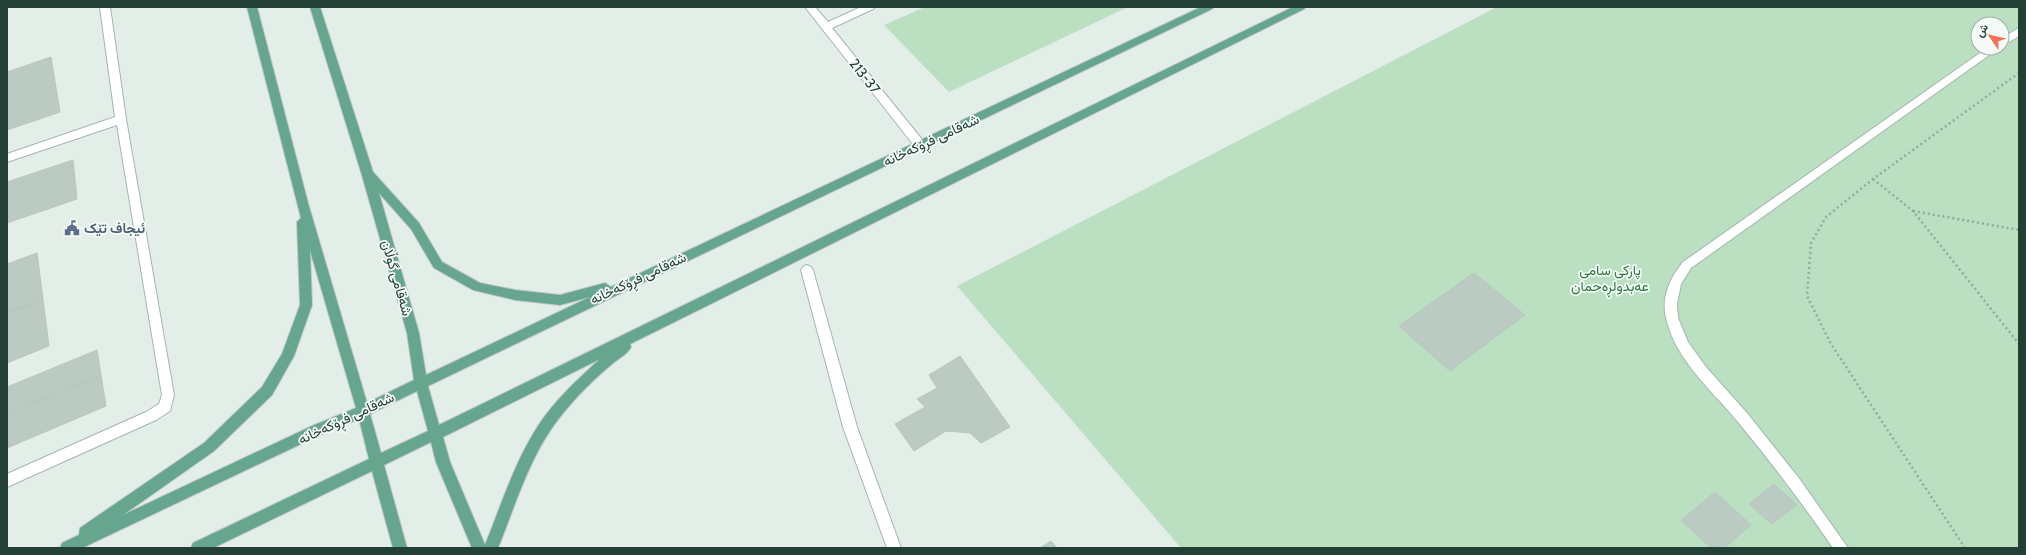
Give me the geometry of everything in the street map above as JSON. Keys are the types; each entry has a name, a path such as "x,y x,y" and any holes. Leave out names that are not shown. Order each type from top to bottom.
{"main road":[{"path":"252,7 302,203 363,411 400,548"},
{"name":"شەقامی گوڵان","path":"315,7 367,172 413,333 422,382 443,462 479,548"},
{"name":"شەقامی فڕۆکەخانە","path":"67,548 310,434 363,411 1209,7"},
{"path":"198,548 435,434 1301,7"},
{"path":"367,172 415,226 438,266 477,287 515,295 560,300 633,281"},
{"path":"63,548 209,447 267,391 288,356 306,305 302,203"},
{"path":"492,548 527,461 542,432 554,414 579,386 616,352 682,312"}],"street":[{"path":"7,481 151,416 166,407 168,395 121,119 105,7"},
{"name":"213-37","path":"810,7 920,145"},
{"path":"826,27 870,7"},
{"path":"2010,37 2019,31"},
{"path":"1835,546 1784,470 1684,348 1672,318 1670,304 1672,289 1678,276 1687,265 1983,56"},
{"path":"7,158 121,119"},
{"path":"807,270 850,427 894,548"}],"path":[{"path":"1965,548 1831,344 1807,296 1811,243 1826,217 1873,179 2019,74"},
{"path":"1873,179 1913,211 2019,344"},
{"path":"1913,211 2019,230"}],"green space":[{"path":"925,7 1128,7 949,92 884,25"},
{"name":"پارکی سامی عەبدولڕەحمان","path":"1497,7 2019,7 2019,548 1181,548 957,286"}],"building":[{"path":"51,57 60,112 7,130 7,72"},
{"path":"73,160 77,199 7,223 7,182"},
{"path":"37,253 43,299 7,313 7,264"},
{"path":"1474,273 1525,315 1450,371 1399,326"},
{"path":"43,299 49,346 7,363 7,313"},
{"path":"97,350 101,375 7,414 7,387"},
{"path":"960,356 1010,427 981,443 970,433 946,431 914,451 895,424 925,407 917,399 937,388 929,375"},
{"path":"101,375 106,406 7,448 7,414"},
{"path":"1774,484 1797,505 1772,524 1749,504"},
{"path":"1715,492 1751,525 1724,548 1711,548 1681,520"},
{"path":"1051,541 1057,548 1040,548"}],"place":[{"name":"ئیجاف تێک","path":"72,228"}]}
